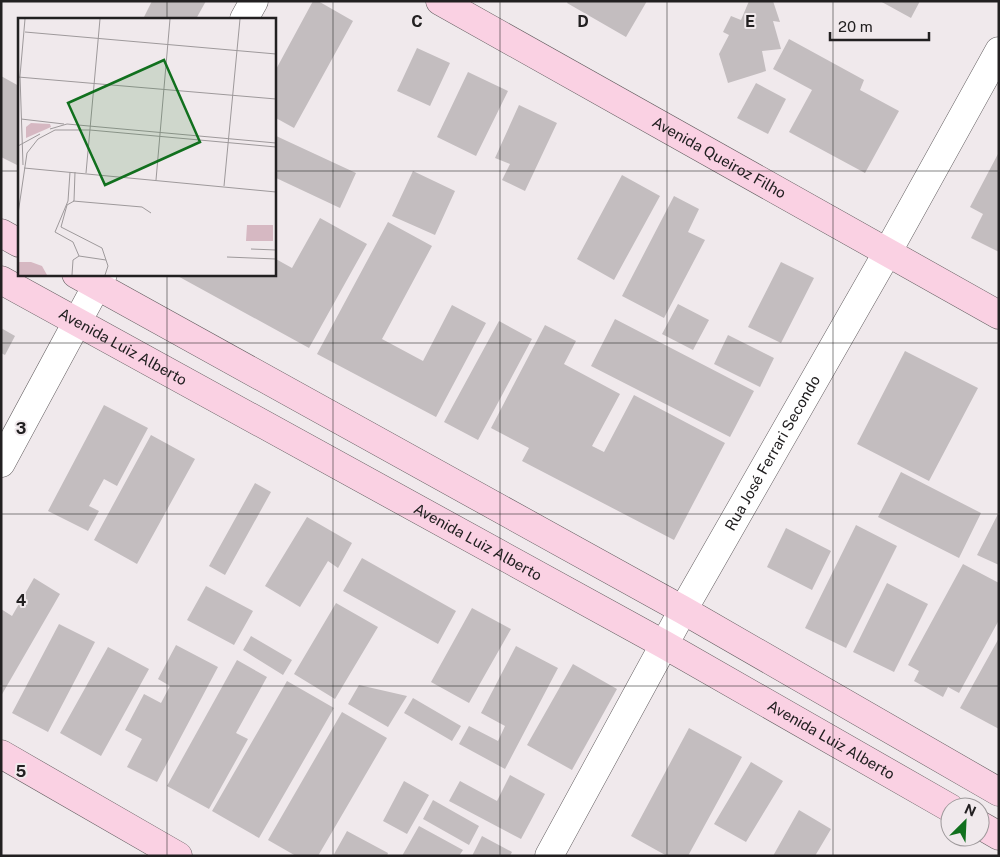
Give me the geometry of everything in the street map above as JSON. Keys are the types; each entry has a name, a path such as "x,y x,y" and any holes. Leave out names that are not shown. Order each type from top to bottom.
{"main road":[{"name":"Avenida Queiroz Filho","path":"440,1 999,315"},
{"path":"1,233 18,242"},
{"path":"92,278 683,610 999,792"},
{"name":"Avenida Luiz Alberto","path":"1,280 665,645 940,802"},
{"path":"1,754 178,856"}],"street":[{"path":"245,18 254,1"},
{"name":"Rua José Ferrari Secondo","path":"549,856 683,610 888,252 999,50"},
{"path":"1,463 78,321 92,278"}],"building":[{"path":"152,1 206,1 197,18 144,18"},
{"path":"313,1 318,1 353,21 294,128 275,118 275,71"},
{"path":"568,1 647,1 626,37 567,3"},
{"path":"749,1 773,1 780,22 773,21 781,49 762,51 766,71 728,83 719,54 729,35 723,32 731,16 741,20"},
{"path":"880,1 920,1 911,18"},
{"path":"789,39 864,80 860,90 899,111 865,173 789,132 812,90 773,69"},
{"path":"417,48 450,63 430,106 397,91"},
{"path":"468,72 508,91 476,156 437,137"},
{"path":"1,76 18,85 18,166 1,157"},
{"path":"756,83 786,99 768,134 737,118"},
{"path":"519,105 557,123 525,191 502,180 510,164 495,158"},
{"path":"275,135 356,173 340,208 275,177"},
{"path":"999,152 999,252 971,238 983,214 970,207"},
{"path":"413,171 455,191 435,235 392,216"},
{"path":"622,175 660,196 614,280 577,259"},
{"path":"674,196 699,209 688,232 705,240 664,318 622,296"},
{"path":"320,218 367,244 309,348 176,275 275,275 275,259 292,268"},
{"path":"388,222 432,246 382,339 423,361 452,305 486,323 436,417 317,354"},
{"path":"781,262 814,278 781,343 748,327"},
{"path":"678,304 709,320 693,350 662,334"},
{"path":"615,319 754,391 730,437 591,366"},
{"path":"499,321 532,339 478,440 444,422"},
{"path":"545,325 576,341 564,364 620,394 592,446 604,452 634,395 725,443 674,540 522,461 529,448 491,428"},
{"path":"1,328 15,336 5,355 1,353"},
{"path":"728,335 774,358 760,387 714,364"},
{"path":"905,351 978,388 929,481 857,444"},
{"path":"104,405 148,428 117,486 104,479 89,506 99,511 88,531 48,511"},
{"path":"151,435 195,459 137,564 94,540"},
{"path":"901,472 981,513 959,558 878,517"},
{"path":"255,483 271,492 225,575 209,566"},
{"path":"999,512 999,565 977,555"},
{"path":"307,517 352,543 338,568 328,561 300,607 265,586"},
{"path":"856,525 897,546 846,648 805,628"},
{"path":"786,528 831,551 812,590 767,567"},
{"path":"362,558 456,611 438,644 343,591"},
{"path":"963,564 999,583 999,620 959,693 948,687 943,697 914,681 919,671 908,665"},
{"path":"34,578 60,594 1,696 1,609 12,616"},
{"path":"887,583 928,604 894,672 853,652"},
{"path":"206,586 253,611 234,645 187,620"},
{"path":"336,603 378,627 335,699 294,674"},
{"path":"472,608 511,629 469,703 431,682"},
{"path":"59,624 95,642 48,732 12,713"},
{"path":"251,636 292,660 283,675 243,650"},
{"path":"999,638 999,729 960,708"},
{"path":"176,645 218,667 157,782 127,767 142,739 125,730 144,694 161,703 170,686 158,679"},
{"path":"516,646 558,668 505,769 459,744 469,726 498,741 505,726 481,713"},
{"path":"108,647 149,669 101,756 60,733"},
{"path":"237,660 267,677 236,733 248,739 209,809 167,786"},
{"path":"573,664 617,689 572,770 527,745"},
{"path":"287,681 334,708 259,838 212,811"},
{"path":"359,685 407,696 388,727 348,704"},
{"path":"413,698 461,726 452,741 404,713"},
{"path":"342,712 387,738 318,856 296,856 268,840"},
{"path":"689,728 742,757 688,856 667,856 631,836"},
{"path":"751,762 783,781 746,842 714,824"},
{"path":"510,775 545,794 521,839 449,801 460,781 497,801"},
{"path":"404,781 429,795 407,834 383,821"},
{"path":"433,800 479,826 469,845 423,819"},
{"path":"799,810 831,829 815,856 773,856"},
{"path":"419,826 463,850 459,856 402,856"},
{"path":"347,831 388,853 387,856 333,856"},
{"path":"482,836 512,852 510,856 472,856"}]}
